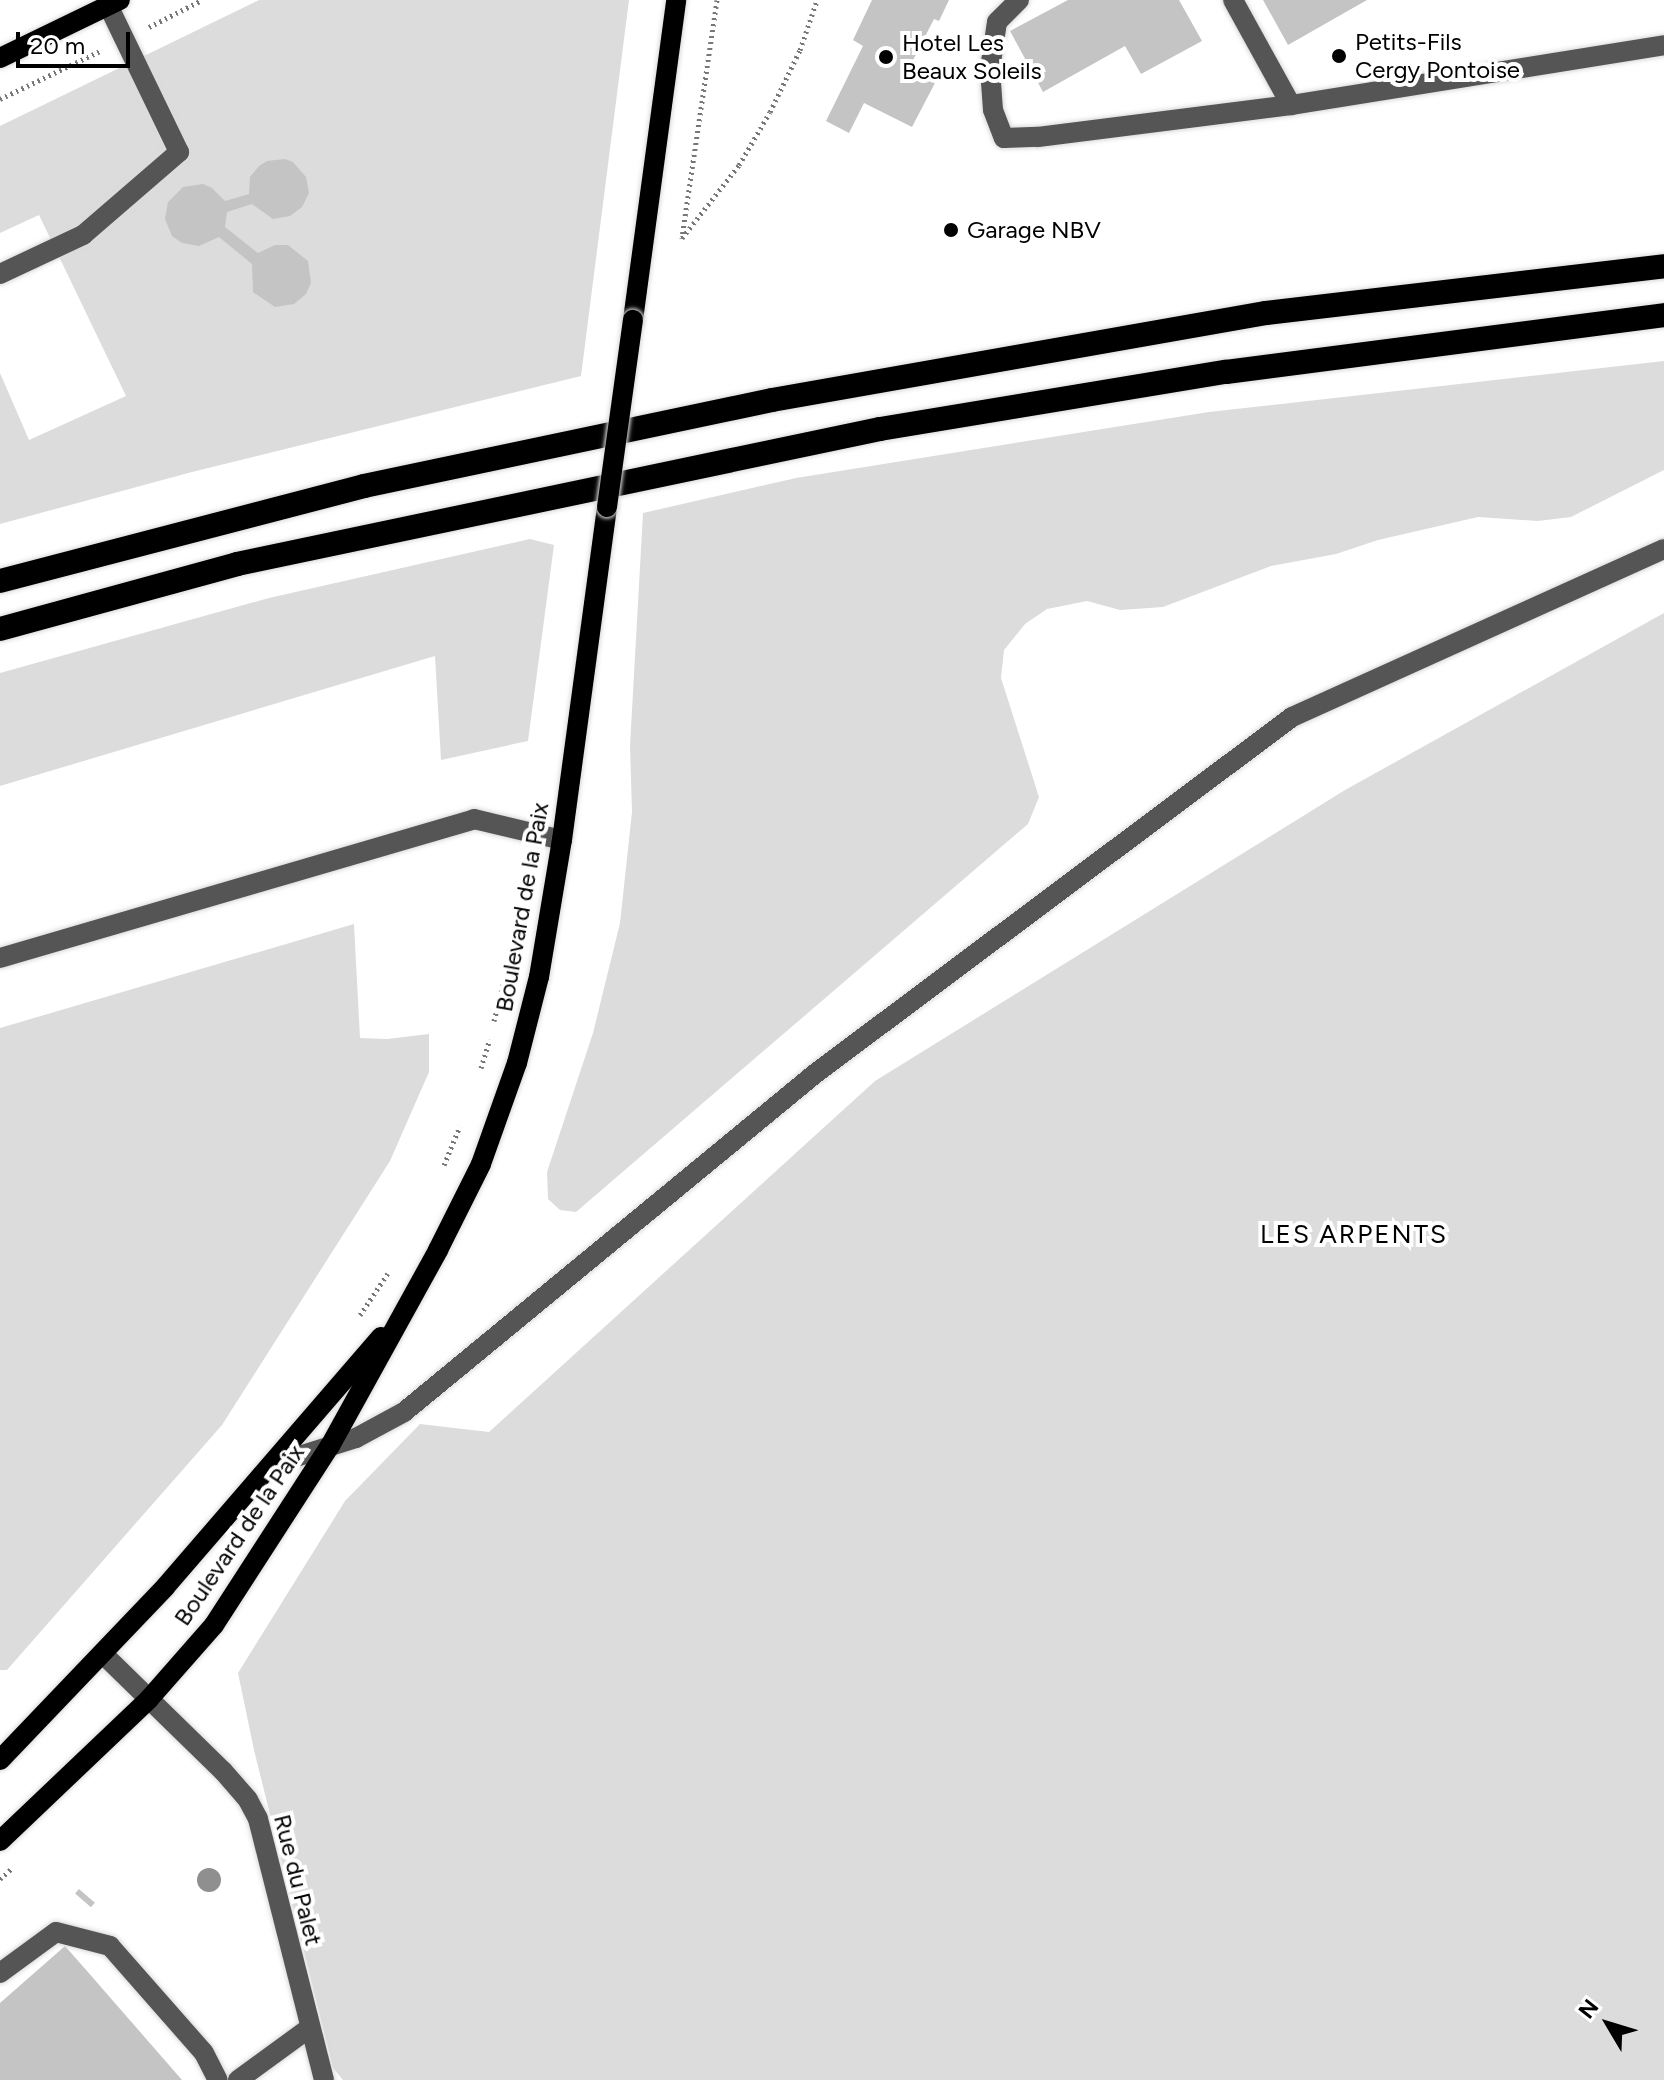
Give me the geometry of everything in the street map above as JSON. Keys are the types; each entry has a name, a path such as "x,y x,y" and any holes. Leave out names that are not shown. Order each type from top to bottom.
{"highway":[{"path":"0,581 364,486 772,400 1266,313 1664,266"},
{"path":"0,629 237,564 880,429 1226,372 1664,315"}],"main road":[{"name":"Boulevard de la Paix","path":"0,1841 149,1699 214,1625 330,1446 461,1207 497,1125 539,977 562,840 676,0"},
{"path":"0,58 114,3"},
{"name":"Boulevard de la Paix","path":"0,1760 103,1654 274,1464 412,1295"}],"lane":[{"path":"1019,0 997,22 990,69 993,110 1004,138 1038,137 1291,105 1664,45"},
{"path":"1233,0 1291,105"},
{"path":"0,274 83,235 179,152 114,3"},
{"path":"274,1464 356,1438 404,1412 816,1073 1292,717 1664,549"},
{"path":"0,958 474,819 562,840"},
{"name":"Rue du Palet","path":"103,1654 223,1771 248,1800 258,1819 308,2029 324,2080"},
{"path":"0,1973 56,1932 110,1946 204,2053 218,2080"},
{"path":"238,2080 308,2029"}],"path":[{"path":"717,0 682,238 739,165 770,112 800,50 817,0"},
{"path":"479,1075 512,951"},
{"path":"443,1168 464,1117"},
{"path":"354,1324 391,1269"}],"shaded area":[{"path":"259,0 629,0 581,376 192,472 0,524 0,373 29,440 126,396 39,215 0,233 0,126"},
{"path":"1664,361 1664,470 1571,517 1538,521 1478,517 1378,540 1336,554 1271,566 1163,607 1120,610 1087,601 1047,609 1025,624 1004,650 1001,678 1039,797 1028,824 576,1212 560,1210 548,1199 547,1172 593,1033 620,923 632,812 630,746 643,513 796,478 1209,412"},
{"path":"530,539 554,545 528,741 441,760 435,656 0,786 0,673 269,598"},
{"path":"1664,613 1664,2080 343,2080 333,2068 254,1750 238,1673 345,1501 420,1424 489,1432 875,1081 1345,790"},
{"path":"354,924 360,1038 387,1039 429,1034 429,1072 390,1161 222,1425 7,1670 0,1670 0,1028"}],"building":[{"name":"Hotel Les Beaux Soleils","path":"872,0 949,0 939,21 934,19 909,68 936,81 912,127 864,103 849,133 826,121 863,46 853,40"},
{"path":"1068,0 1179,0 1202,41 1141,74 1125,46 1043,92 1010,31"},
{"path":"1263,0 1367,0 1288,45"},
{"path":"285,159 293,162 306,177 309,193 302,207 290,216 273,219 252,204 227,212 225,227 258,253 275,245 288,245 308,261 311,283 306,294 294,304 275,307 253,292 252,264 219,237 199,246 182,243 172,236 165,219 168,202 183,187 203,184 225,201 249,194 250,177 259,166 267,161"},
{"path":"79,1889 95,1903 91,1907 75,1894"},
{"path":"65,1946 182,2080 0,2080 0,2003"}],"place":[{"name":"Petits-Fils Cergy Pontoise","path":"1339,56"},
{"name":"Hotel Les Beaux Soleils","path":"886,57"},
{"name":"Garage NBV","path":"951,230"}],"district":[{"name":"LES ARPENTS","path":"1354,1235"}]}
